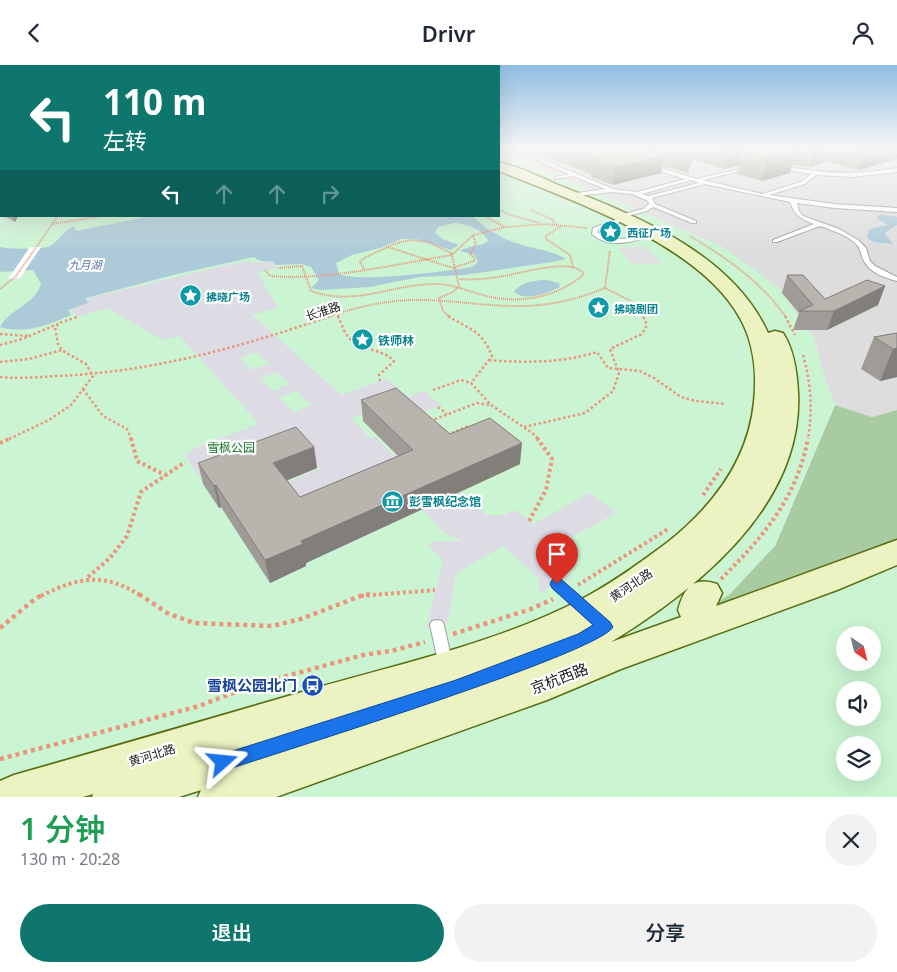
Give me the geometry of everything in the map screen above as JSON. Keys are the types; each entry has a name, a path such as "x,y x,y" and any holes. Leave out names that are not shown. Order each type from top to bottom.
{"main road":[{"name":"黄河北路","path":"556,182 570,186"},
{"name":"黄河北路","path":"14,797 445,654 520,640 579,604 632,586 676,554 723,508 740,485 752,463 760,441 767,404 765,363 760,339 745,309 733,294 706,269 677,247 628,214 559,182"},
{"name":"京杭西路","path":"220,797 235,789 534,689 608,658 711,606 825,581 897,552"},
{"name":"黄河北路","path":"114,797 445,654"}],"lane":[{"path":"564,182 570,186"},
{"path":"628,214 685,182"},
{"path":"760,196 804,182"},
{"path":"628,214 704,183 760,196 793,201 841,207 897,210"},
{"path":"793,201 796,211 801,217 856,241 864,249 871,267 897,279"},
{"path":"628,214 694,221"},
{"path":"775,241 819,224"}],"path":[{"path":"500,210 523,220 554,225 628,214 605,288 627,296 640,310 646,325 642,334 610,349 620,373 613,391 585,413 524,427"},
{"path":"531,210 553,220 554,225"},
{"path":"0,289 16,276 57,217"},
{"path":"52,224 97,217"},
{"path":"486,217 506,227"},
{"path":"265,270 270,276 278,277 306,276 364,269 453,254 466,244 473,235 480,233 506,227 546,224"},
{"path":"562,225 546,236 546,239 570,255 573,268"},
{"path":"388,247 454,268 474,261 475,258 470,254 476,244 473,235"},
{"path":"689,236 718,254 755,283 775,303 794,331 796,339"},
{"path":"364,269 360,262 364,258 397,241 416,239 436,244 453,254"},
{"path":"453,254 454,268 459,279 459,286 439,299 440,307 444,315 472,328 486,342 492,356 471,383"},
{"path":"278,268 302,266 311,291 327,297 376,295 416,285 436,284 459,286 498,299 508,300 535,297 558,291 584,274 582,271 573,268 542,269 496,277 459,279"},
{"name":"长淮路","path":"0,377 93,376 138,371 200,358 338,315 394,301 439,299 510,307 545,305 572,301 605,288"},
{"path":"338,315 347,335 352,341 365,348 382,351 393,359 394,361 390,365 379,373 380,382"},
{"path":"0,345 30,337 59,323 77,317"},
{"path":"0,443 49,420 71,405 93,376 86,365 62,350 58,344 55,328 59,323"},
{"path":"0,334 30,337"},
{"path":"711,606 789,497 805,454 811,423 811,395 805,363 799,347"},
{"path":"0,362 30,359 62,350"},
{"path":"489,360 509,362 565,360 585,357 597,352 608,367 640,371 682,397 696,401 726,404"},
{"path":"433,389 461,380 471,383 491,405 535,435 552,459 546,490 529,521"},
{"path":"83,389 103,416 127,429 137,461 166,475"},
{"path":"423,423 477,403 491,405"},
{"path":"438,407 448,414"},
{"path":"439,438 468,426"},
{"path":"0,628 35,599 56,588 87,577 110,558 127,536 141,492 186,462"},
{"path":"701,497 723,466"},
{"path":"0,759 199,706 254,685 363,655 390,651 445,654 532,609 579,604 671,527"},
{"path":"87,577 131,589 167,613 194,623 272,625 301,619 363,595 435,590"}],"shaded area":[{"path":"572,182 897,182 897,410 872,417 835,405 825,378 723,247"},
{"path":"644,246 662,263 634,265 618,248"},
{"path":"249,260 252,263 271,261 278,268 257,272 278,308 252,315 341,395 387,379 408,397 424,391 442,405 413,416 397,402 351,418 371,439 376,437 393,455 397,453 414,469 306,515 281,485 320,468 301,447 310,443 302,434 244,455 199,477 185,455 193,452 192,449 259,424 180,336 162,340 108,308 77,317 70,308 90,301 88,298","holes":["257,352 269,364 251,370 240,358","277,372 290,384 272,391 260,378","297,391 311,405 293,412 279,398"]},
{"path":"461,492 486,515 504,515 516,510 533,524 590,493 616,513 542,553 560,572 565,572 571,576 540,593 538,577 503,546 456,573 448,623 426,629 443,561 428,544 434,541 462,541 443,532 423,510"}],"green space":[{"name":"雪枫公园","path":"500,182 572,182 723,247 779,288 814,338 835,405 775,546 730,594 620,666 897,558 897,797 0,797 0,217 500,217"},
{"path":"835,405 872,417 897,410 897,797 255,797 775,546"}],"water":[{"path":"880,214 897,217 897,225 885,234 893,244 874,242 867,238 869,229 888,225 876,218"},
{"name":"九月湖","path":"147,217 474,217 487,228 507,240 553,253 566,259 464,275 419,277 370,287 321,290 311,288 319,280 311,267 302,264 276,265 272,261 262,261 254,257 177,274 86,298 88,303 68,310 71,315 37,327 18,330 0,327 9,316 33,297 41,284 33,270 0,272 0,247 25,249 50,246 74,226 76,231","holes":["453,223 478,230 488,241 460,251 475,255 478,262 472,267 383,277 339,274 336,263 352,255 380,248 401,239 416,239 451,250 459,245 443,239 435,233 438,227"]},
{"path":"547,280 559,283 560,287 543,294 530,296 519,295 514,292 524,284"}],"pier":[{"path":"30,247 41,247 20,278 8,279"}],"building":[{"path":"787,275 803,275 825,299 867,280 885,286 834,311 799,311 813,305"},
{"path":"897,333 897,348 893,349 874,337"},
{"path":"396,388 450,434 490,418 522,443 301,541 303,544 265,560 216,485 214,486 198,463 296,427 314,447 273,463 300,497 413,450 361,400"}],"place":[{"name":"西征广场","path":"611,232"},
{"name":"拂晓广场","path":"190,296"},
{"name":"拂晓剧团","path":"598,308"},
{"name":"铁师林","path":"362,340"},
{"name":"彭雪枫纪念馆","path":"393,501"},
{"name":"雪枫公园北门","path":"313,685"}],"route":[{"path":"223,762 458,687 583,639 605,627 557,584"}]}
